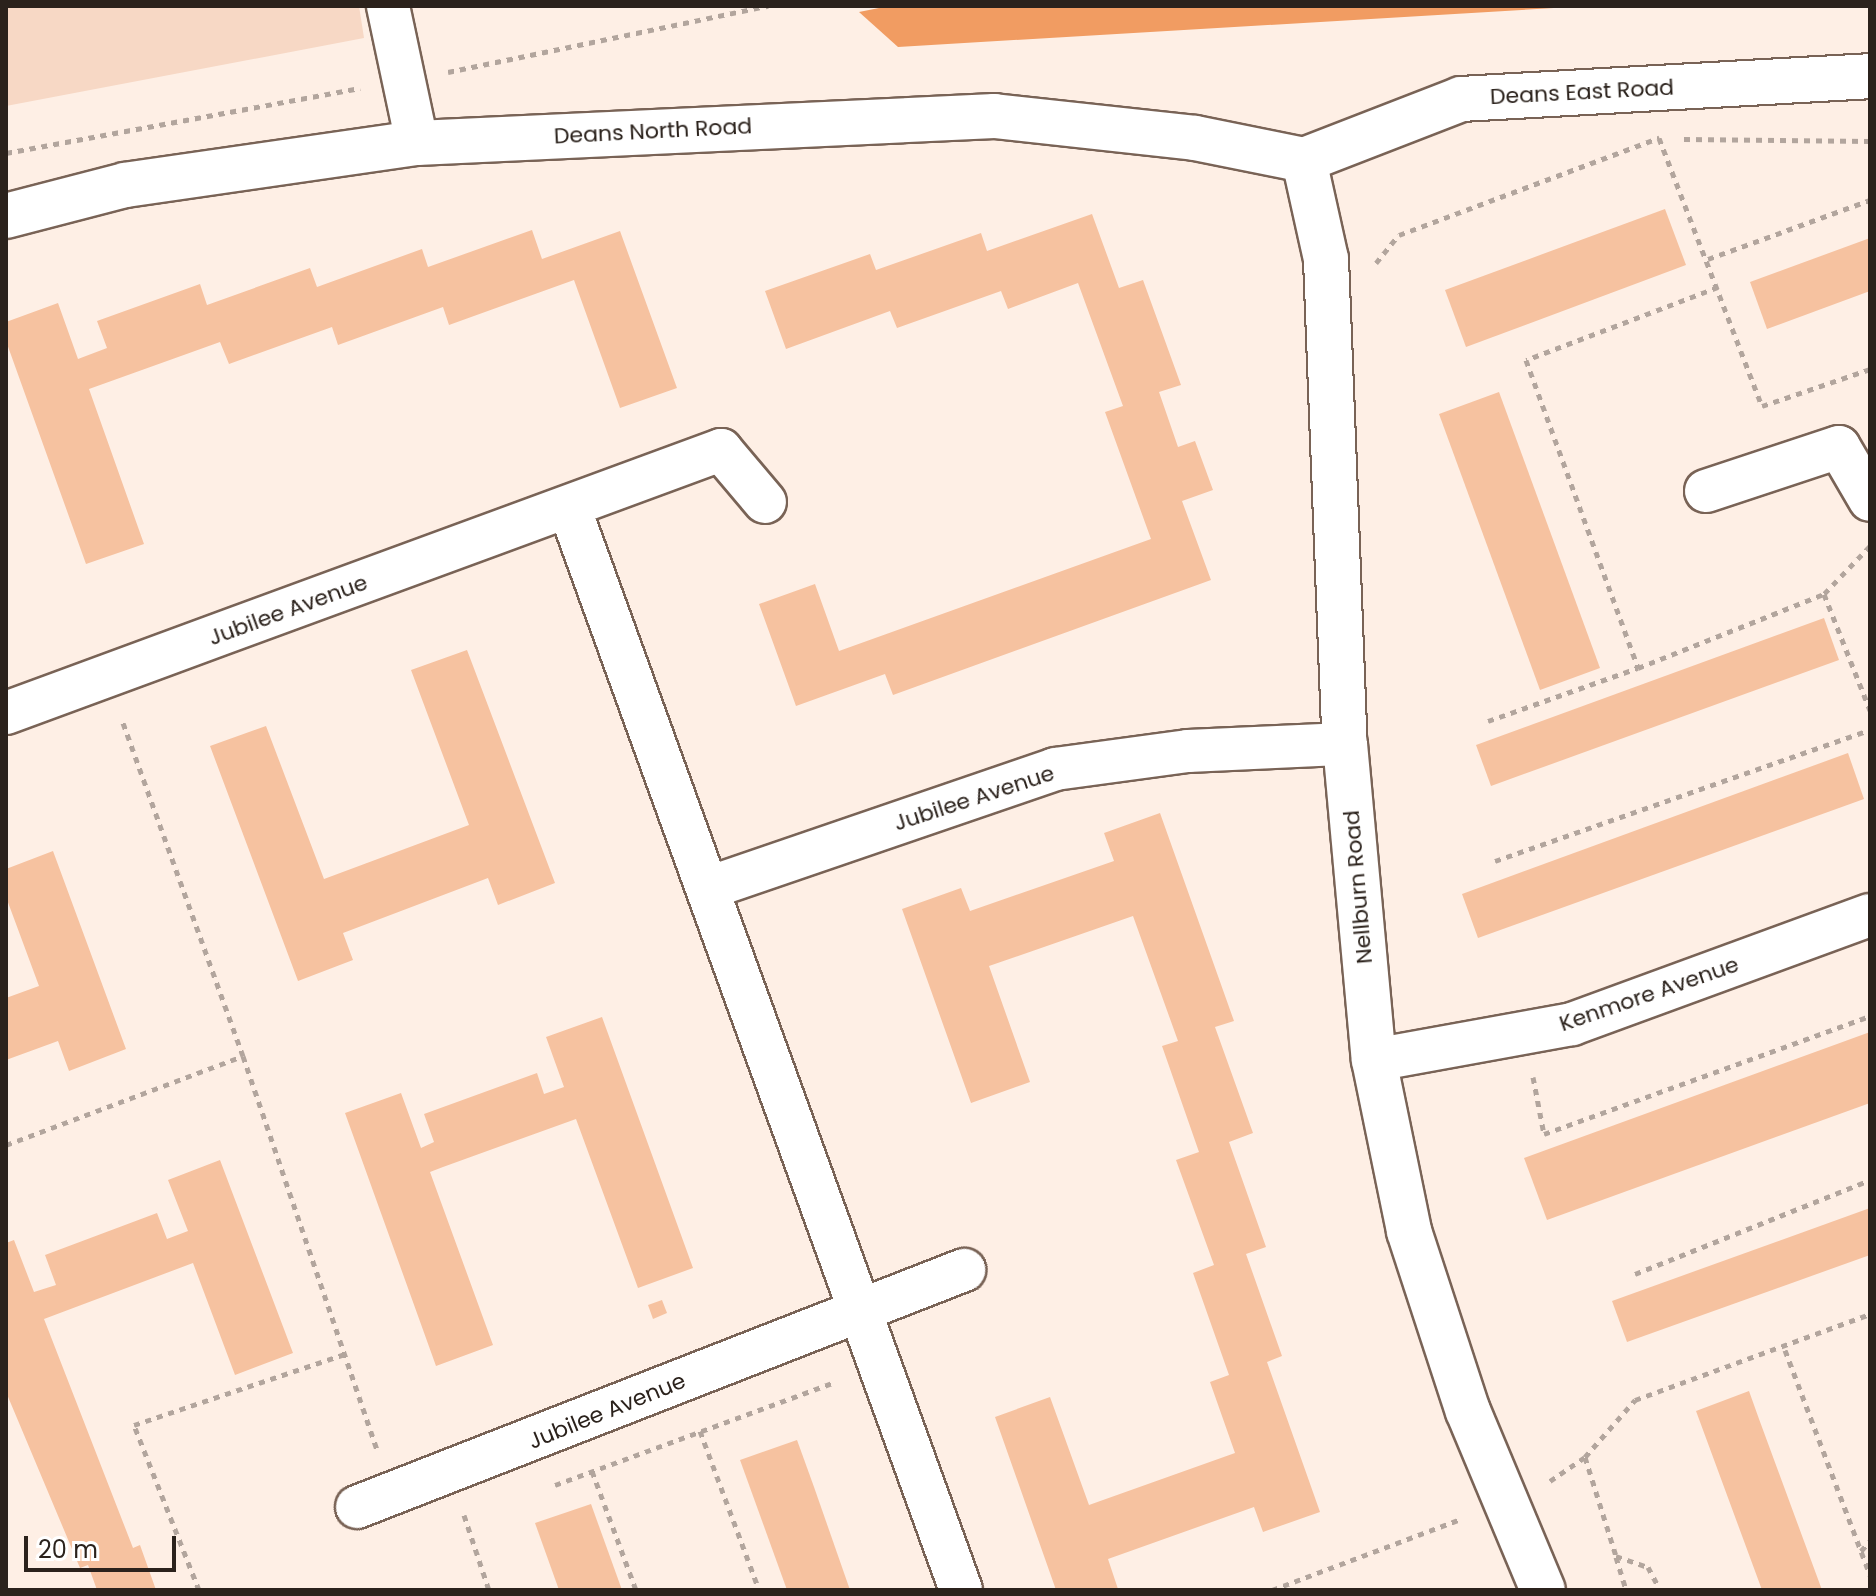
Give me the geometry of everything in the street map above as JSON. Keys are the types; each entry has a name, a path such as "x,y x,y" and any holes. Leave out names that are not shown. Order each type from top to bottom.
{"street":[{"path":"388,6 417,143"},
{"name":"Deans East Road","path":"1304,160 1461,99 1870,76"},
{"name":"Deans North Road","path":"6,216 125,185 417,143 994,116 1195,138 1304,160"},
{"name":"Nellburn Road","path":"1304,160 1326,259 1345,744 1374,1060 1409,1231 1468,1411 1543,1590"},
{"path":"1706,491 1839,447 1870,500"},
{"name":"Jubilee Avenue","path":"6,713 721,450 765,502"},
{"path":"569,507 708,888 855,1312 961,1590"},
{"name":"Jubilee Avenue","path":"708,888 1055,769 1188,751 1345,744"},
{"name":"Kenmore Avenue","path":"1374,1060 1572,1024 1870,915"},
{"name":"Jubilee Avenue","path":"375,1501 454,1473 964,1270"}],"path":[{"path":"1659,138 1762,406 1870,369"},
{"path":"1330,320 1399,235 1659,138 1870,141"},
{"path":"1708,259 1870,200"},
{"path":"1638,668 1526,360 1718,287"},
{"path":"1488,721 1638,668 1824,594 1870,545"},
{"path":"1824,594 1870,710"},
{"path":"107,677 243,1056 345,1354 375,1501"},
{"path":"1495,861 1870,730"},
{"path":"1525,1032 1544,1134 1870,1016"},
{"path":"6,1145 243,1056"},
{"path":"1635,1274 1870,1180"},
{"path":"1536,1490 1585,1457 1635,1400 1785,1350 1870,1314"},
{"path":"1785,1350 1870,1575"},
{"path":"199,1590 134,1425 345,1354"},
{"path":"550,1487 876,1367"},
{"path":"700,1431 759,1590"},
{"path":"1585,1457 1626,1590"},
{"path":"592,1471 636,1590"},
{"path":"454,1473 464,1518 489,1590"},
{"path":"464,1518 479,1513"},
{"path":"1272,1590 1461,1519"},
{"path":"1861,1551 1870,1541"},
{"path":"1616,1556 1648,1567 1660,1590"}],"shaded area":[{"path":"6,6 359,6 364,38 6,106"},
{"path":"889,6 1588,6 898,47 859,12"}],"building":[{"path":"1665,209 1686,265 1466,347 1445,290"},
{"path":"1092,214 1119,288 1143,280 1181,385 1159,392 1178,447 1195,441 1213,490 1182,501 1211,580 893,695 885,674 796,706 759,604 815,584 839,651 1151,539 1105,412 1123,406 1078,283 1008,309 1001,291 897,328 890,311 786,349 765,291 870,254 876,270 981,233 987,251"},
{"path":"532,230 542,259 620,231 677,388 620,408 574,280 449,325 443,307 338,345 332,327 229,364 220,342 89,389 144,544 86,564 6,341 6,322 58,303 78,359 107,348 97,321 200,284 207,305 310,268 317,287 422,249 428,267"},
{"path":"1870,238 1870,291 1767,329 1750,282"},
{"path":"1499,392 1600,668 1540,690 1439,414"},
{"path":"1824,618 1839,660 1491,786 1476,745"},
{"path":"467,650 555,883 498,905 488,878 343,933 353,960 298,981 210,746 266,726 324,879 469,825 411,670"},
{"path":"1848,753 1864,799 1478,938 1462,894"},
{"path":"1160,813 1234,1021 1215,1027 1253,1133 1229,1142 1266,1247 1246,1254 1282,1356 1267,1362 1320,1512 1263,1532 1254,1507 1108,1559 1118,1589 1056,1590 995,1417 1050,1397 1089,1505 1235,1453 1210,1382 1229,1375 1193,1273 1214,1265 1176,1160 1199,1152 1162,1046 1178,1041 1133,916 989,966 1030,1082 971,1103 902,909 961,888 970,911 1114,861 1104,833"},
{"path":"53,851 126,1049 69,1071 58,1041 6,1060 6,998 39,986 6,897 6,869"},
{"path":"602,1017 693,1268 638,1288 576,1119 443,1167 430,1172 493,1345 436,1366 345,1113 401,1093 421,1148 434,1142 424,1114 537,1073 544,1094 564,1087 546,1037"},
{"path":"1870,1032 1870,1103 1547,1220 1524,1158"},
{"path":"220,1160 293,1353 235,1375 193,1263 44,1319 133,1548 140,1545 156,1590 97,1590 88,1565 80,1568 6,1392 6,1243 14,1240 34,1292 56,1285 45,1255 157,1213 167,1239 188,1231 168,1180"},
{"path":"1870,1208 1870,1255 1627,1342 1612,1301"},
{"path":"662,1300 667,1313 653,1319 648,1305"},
{"path":"1749,1391 1822,1590 1762,1590 1696,1411"},
{"path":"797,1440 850,1590 787,1590 740,1460"},
{"path":"591,1504 622,1590 559,1590 535,1523"}]}
